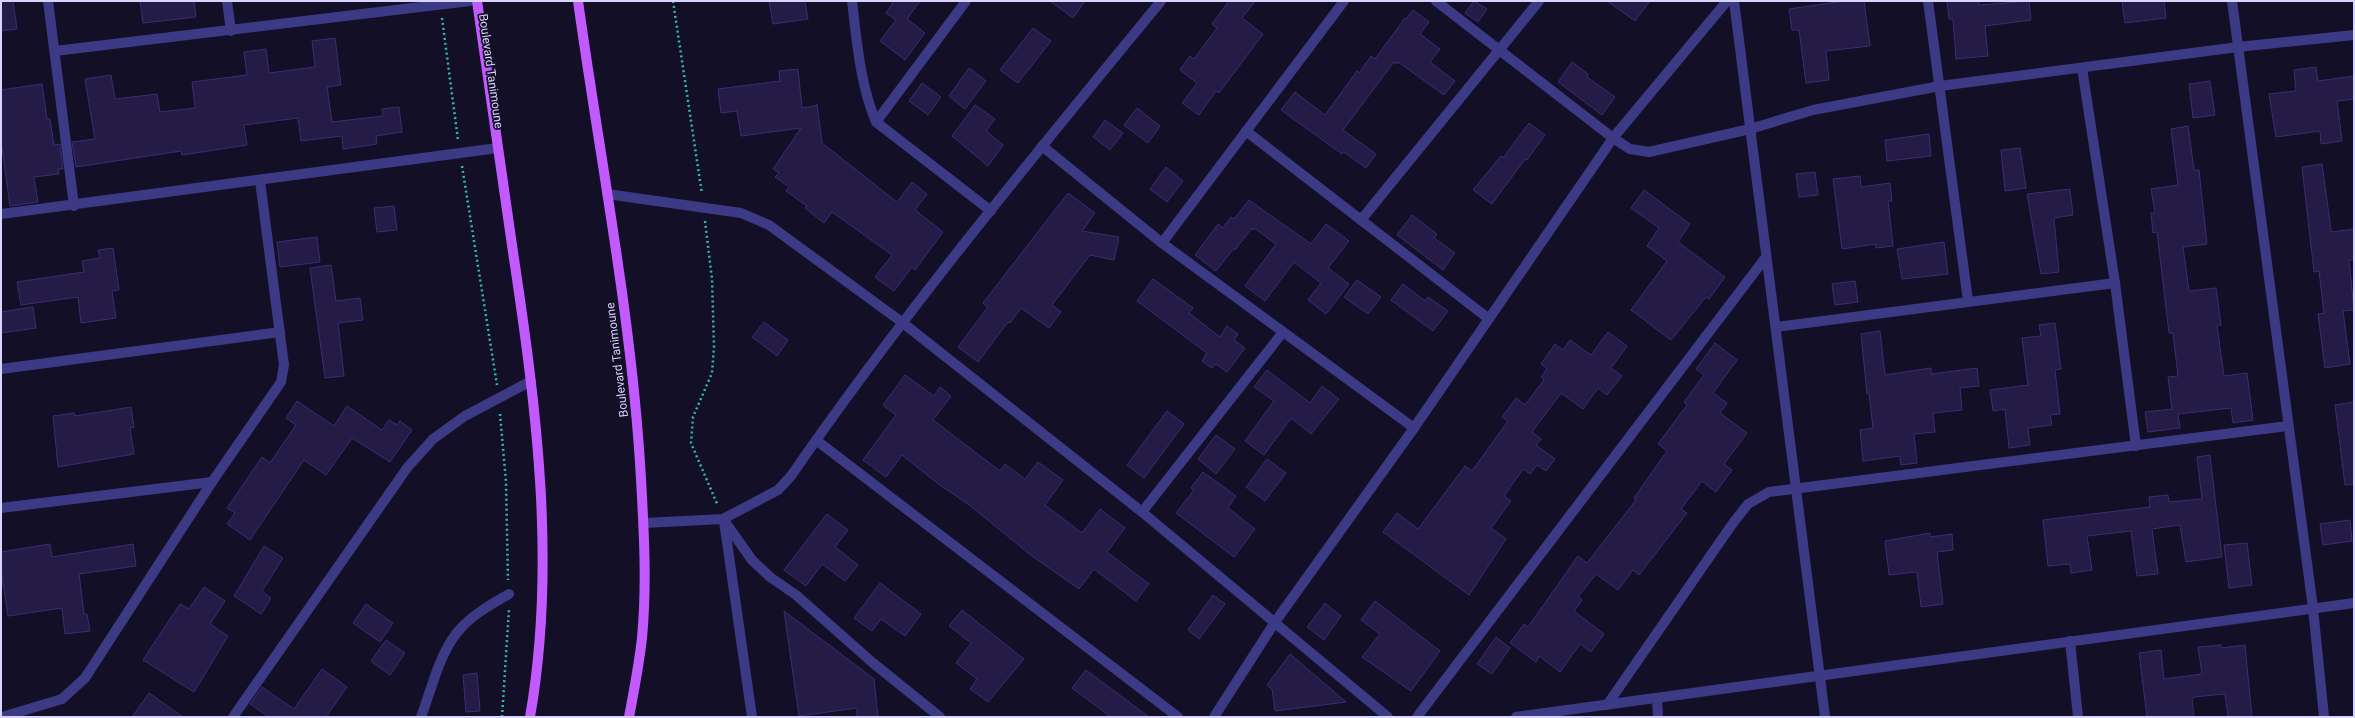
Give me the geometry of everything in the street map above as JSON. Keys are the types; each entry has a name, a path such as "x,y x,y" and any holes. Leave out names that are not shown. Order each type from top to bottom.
{"main road":[{"name":"Boulevard Tanimoune","path":"478,1 531,380 538,445 542,514 540,651 530,717"},
{"name":"Boulevard Tanimoune","path":"578,1 625,314 639,431 644,523 642,638 629,717"}],"street":[{"path":"48,1 74,206"},
{"path":"227,1 231,31"},
{"path":"55,51 440,6 470,1"},
{"path":"852,1 862,76 867,100 876,122 991,211"},
{"path":"876,122 966,1"},
{"path":"644,523 723,519 778,490 791,476 816,440 903,324 991,211 1042,146 1161,1"},
{"path":"1162,243 1344,1"},
{"path":"1436,1 1502,50 1613,138 1630,149 1649,152 1750,129 1814,110 1940,86 2238,47 2354,35"},
{"path":"1361,220 1502,50 1539,1"},
{"path":"1214,717 1275,622 1414,428 1613,138 1727,1"},
{"path":"1734,1 1825,717"},
{"path":"1928,1 1968,301"},
{"path":"2232,1 2313,608 2324,717"},
{"path":"2082,68 2115,283 2136,446"},
{"path":"1246,131 1489,319"},
{"path":"1042,146 1162,243 1414,428"},
{"path":"1,214 74,206 498,148"},
{"path":"2,717 62,699 85,678 212,482 281,382 284,365 260,181"},
{"path":"607,194 704,206 741,214 769,225 903,324 1142,512 1388,717"},
{"path":"1417,717 1766,257"},
{"path":"1776,327 2115,283"},
{"path":"1,369 280,332"},
{"path":"1142,512 1283,332"},
{"path":"233,717 407,468 433,440 465,416 531,380"},
{"path":"1607,704 1733,523 1748,504 1769,492 2288,426"},
{"path":"816,440 1178,717"},
{"path":"1,508 212,482"},
{"path":"723,519 752,717"},
{"path":"723,519 752,560 770,577 796,594 873,663 940,717"},
{"path":"421,717 445,652 460,628 481,610 509,594"},
{"path":"1516,717 1538,716 1607,704 2354,603"},
{"path":"2070,641 2078,717"},
{"path":"1657,698 1658,717"}],"path":[{"path":"673,1 704,206 712,279 714,347 712,372 693,417 691,443 723,519"},
{"path":"440,6 460,153 498,397 506,482 509,594 505,692 502,717"}],"building":[{"path":"1,1 13,1 17,29 1,31"},
{"path":"140,1 194,1 196,17 143,23"},
{"path":"769,1 805,1 808,19 773,24"},
{"path":"894,1 920,1 907,19 925,33 905,60 880,41 896,20 886,13"},
{"path":"1050,1 1085,1 1073,18"},
{"path":"1229,1 1255,1 1242,18 1263,34 1219,93 1216,91 1199,115 1182,103 1197,83 1180,70 1190,56 1194,59 1217,28 1212,24"},
{"path":"1474,1 1487,9 1478,22 1465,13"},
{"path":"1607,1 1650,1 1635,21"},
{"path":"1844,1 1864,1 1870,46 1826,51 1829,80 1806,83 1799,30 1792,30 1789,9"},
{"path":"1947,1 1978,1 1979,5 2029,1 2031,20 1985,26 1988,56 1956,59 1953,19 1949,19"},
{"path":"2122,1 2164,1 2166,18 2125,23"},
{"path":"1413,10 1429,22 1420,34 1440,49 1430,62 1455,81 1444,95 1398,62 1396,64 1394,62 1343,130 1376,154 1366,168 1344,152 1342,154 1281,110 1295,92 1325,115 1357,71 1359,73 1371,56 1375,59 1405,18 1406,19"},
{"path":"1033,28 1051,41 1018,83 1000,70"},
{"path":"335,38 341,85 327,87 332,122 383,116 382,109 399,107 402,132 376,136 377,144 343,149 342,136 301,141 298,118 244,125 247,145 182,155 181,151 76,167 72,142 95,139 85,79 111,75 115,99 157,94 160,112 195,108 192,82 247,75 244,52 266,49 269,73 315,67 312,41"},
{"path":"1572,62 1588,74 1587,77 1615,97 1602,115 1558,82"},
{"path":"2316,67 2318,81 2354,76 2354,99 2337,101 2342,141 2321,144 2320,131 2276,137 2269,94 2296,91 2294,70"},
{"path":"969,68 986,81 965,109 949,96"},
{"path":"798,69 802,108 815,106 817,104 822,143 897,202 912,182 927,194 915,210 943,232 915,270 912,267 894,291 875,277 892,255 832,212 824,223 805,208 807,206 786,191 789,187 775,177 779,173 773,169 801,128 741,136 737,111 721,113 718,89 780,81 779,71"},
{"path":"2210,81 2215,115 2193,118 2189,84"},
{"path":"922,83 941,97 928,115 909,101"},
{"path":"42,84 47,119 50,119 54,145 60,144 63,169 58,169 59,174 34,177 38,202 10,206 1,140 1,90"},
{"path":"975,105 995,119 986,131 1003,145 988,166 952,136"},
{"path":"1137,108 1160,126 1148,143 1124,125"},
{"path":"1105,120 1123,133 1110,150 1093,137"},
{"path":"1529,123 1545,135 1527,160 1525,159 1492,204 1473,190 1501,156 1503,158"},
{"path":"2188,126 2194,170 2199,170 2207,244 2183,247 2189,291 2216,288 2221,325 2217,326 2224,376 2247,373 2253,420 2233,423 2231,408 2178,414 2180,428 2148,432 2145,412 2172,409 2168,377 2178,376 2173,333 2169,333 2157,232 2153,233 2151,213 2155,213 2151,189 2178,185 2171,129"},
{"path":"1929,134 1931,156 1887,161 1885,140"},
{"path":"2020,148 2026,188 2005,191 2001,150"},
{"path":"2322,164 2331,230 2332,232 2354,229 2354,260 2349,260 2354,310 2343,311 2350,364 2325,368 2318,314 2324,313 2319,271 2314,272 2302,167"},
{"path":"1166,167 1183,181 1167,202 1150,189"},
{"path":"1815,172 1818,195 1799,197 1796,174"},
{"path":"1860,176 1861,187 1890,183 1892,201 1888,201 1893,246 1876,248 1876,244 1842,249 1833,179"},
{"path":"2070,189 2073,215 2054,218 2059,272 2041,274 2027,194"},
{"path":"1644,190 1690,224 1678,242 1725,277 1709,299 1706,297 1671,340 1631,310 1667,261 1647,246 1659,228 1631,208"},
{"path":"1068,193 1095,213 1082,231 1119,237 1114,260 1090,255 1052,305 1061,312 1049,328 1021,308 1010,323 1008,322 978,362 958,347 988,307 983,303"},
{"path":"1249,200 1311,244 1326,224 1349,241 1328,268 1349,284 1326,314 1308,300 1321,283 1294,262 1265,301 1245,286 1276,244 1254,228 1253,230 1251,229 1235,250 1234,248 1216,271 1195,255 1218,224 1223,228 1231,217 1234,219"},
{"path":"394,206 397,230 377,232 374,208"},
{"path":"1412,215 1437,234 1434,238 1455,253 1443,270 1397,235"},
{"path":"317,237 320,262 280,267 277,242"},
{"path":"1944,242 1948,274 1902,279 1897,249"},
{"path":"113,248 119,290 112,291 116,318 81,323 78,297 21,305 17,282 84,272 82,261 100,258 98,250"},
{"path":"331,265 336,301 360,298 363,320 338,323 344,376 325,378 310,268"},
{"path":"1153,279 1193,308 1189,313 1220,337 1227,326 1238,334 1234,340 1245,348 1227,372 1216,364 1212,368 1202,361 1207,353 1137,301"},
{"path":"1357,280 1381,297 1368,314 1344,297"},
{"path":"1855,281 1858,302 1835,305 1832,284"},
{"path":"1403,284 1425,301 1428,297 1448,311 1433,331 1391,300"},
{"path":"33,307 36,328 1,333 1,312"},
{"path":"764,322 788,340 777,356 752,337"},
{"path":"2055,323 2061,369 2055,370 2060,414 2050,415 2052,425 2028,428 2030,445 2009,448 2005,409 1993,411 1990,390 2028,385 2022,338 2041,336 2039,325"},
{"path":"1880,331 1885,375 1931,368 1931,374 1977,368 1979,386 1960,388 1962,410 1933,413 1935,432 1914,434 1917,463 1901,465 1900,456 1863,461 1860,430 1873,428 1869,394 1867,394 1861,334"},
{"path":"1608,332 1627,346 1611,368 1622,376 1607,395 1598,388 1583,409 1561,393 1532,432 1541,439 1536,445 1555,459 1546,471 1537,465 1530,474 1523,469 1504,496 1511,501 1491,528 1506,539 1469,595 1383,532 1397,513 1418,529 1465,466 1472,471 1508,421 1502,417 1516,398 1525,405 1544,380 1541,377 1547,369 1541,364 1555,344 1563,350 1570,340 1591,355"},
{"path":"1715,343 1737,360 1713,393 1727,403 1720,413 1747,433 1724,464 1732,470 1716,492 1702,481 1681,509 1687,513 1639,575 1633,570 1618,590 1596,574 1578,597 1582,600 1574,611 1604,634 1591,652 1580,644 1560,672 1539,656 1536,662 1510,643 1524,624 1528,627 1578,556 1587,563 1636,500 1634,498 1667,451 1658,444 1687,405 1684,402 1704,375 1696,369"},
{"path":"1267,370 1310,403 1322,386 1339,399 1311,434 1291,418 1264,455 1245,441 1274,401 1254,387"},
{"path":"905,375 934,396 940,387 951,396 933,420 1000,471 1005,464 1025,479 1038,462 1063,480 1045,505 1082,533 1100,509 1125,528 1107,552 1149,584 1136,601 1094,569 1079,589 1032,556 968,504 941,486 902,455 886,477 863,460 896,415 883,405"},
{"path":"297,401 334,426 347,406 382,430 389,420 397,425 400,421 412,430 390,462 352,438 326,475 304,460 250,540 227,524 235,513 227,508 262,457 270,463 296,425 286,418"},
{"path":"2354,402 2354,484 2345,485 2335,405"},
{"path":"131,407 134,427 130,428 134,454 58,467 53,416 74,413 75,416"},
{"path":"1167,411 1184,424 1144,478 1127,465"},
{"path":"1216,435 1235,449 1216,474 1198,459"},
{"path":"2210,455 2222,557 2186,562 2180,525 2152,529 2158,574 2137,576 2131,531 2087,536 2092,570 2071,573 2070,564 2048,566 2043,520 2150,507 2149,497 2168,495 2169,502 2202,499 2197,457"},
{"path":"1267,459 1286,473 1265,501 1246,487"},
{"path":"1203,472 1236,496 1228,508 1255,529 1234,557 1176,513 1194,490 1191,488"},
{"path":"827,514 848,530 835,547 858,565 845,581 822,564 806,586 784,570"},
{"path":"2350,520 2352,541 2323,545 2320,524"},
{"path":"1930,533 1930,537 1952,534 1953,550 1937,552 1943,604 1921,607 1917,572 1889,575 1885,541"},
{"path":"2247,543 2252,585 2229,588 2224,545"},
{"path":"50,544 52,557 133,544 136,566 79,574 84,614 87,614 90,631 65,634 62,608 8,616 1,569 1,552"},
{"path":"264,546 283,558 262,591 271,598 261,614 234,596"},
{"path":"880,583 921,614 905,636 881,619 872,631 854,618"},
{"path":"204,587 225,601 210,624 228,636 194,692 143,660 180,604 189,609"},
{"path":"1213,595 1225,604 1199,639 1188,630"},
{"path":"1375,601 1440,651 1411,691 1362,657 1380,634 1361,620"},
{"path":"1325,603 1341,616 1324,640 1307,627"},
{"path":"366,604 393,623 380,642 353,623"},
{"path":"962,610 1024,659 988,702 970,689 977,679 956,663 971,643 949,626"},
{"path":"784,611 874,679 878,717 857,717 857,708 799,716"},
{"path":"1496,637 1510,648 1492,674 1477,664"},
{"path":"386,640 405,653 390,675 371,661"},
{"path":"2221,645 2221,648 2245,645 2252,717 2228,717 2225,694 2194,697 2192,699 2194,717 2147,717 2139,653 2161,650 2164,679 2202,674 2198,647"},
{"path":"1290,654 1346,702 1275,711 1272,689 1267,685"},
{"path":"322,669 347,687 326,717 269,717 250,704 262,687 294,709"},
{"path":"1086,670 1149,717 1111,717 1072,688"},
{"path":"477,673 480,711 466,712 463,675"},
{"path":"149,693 183,717 132,717"}]}
